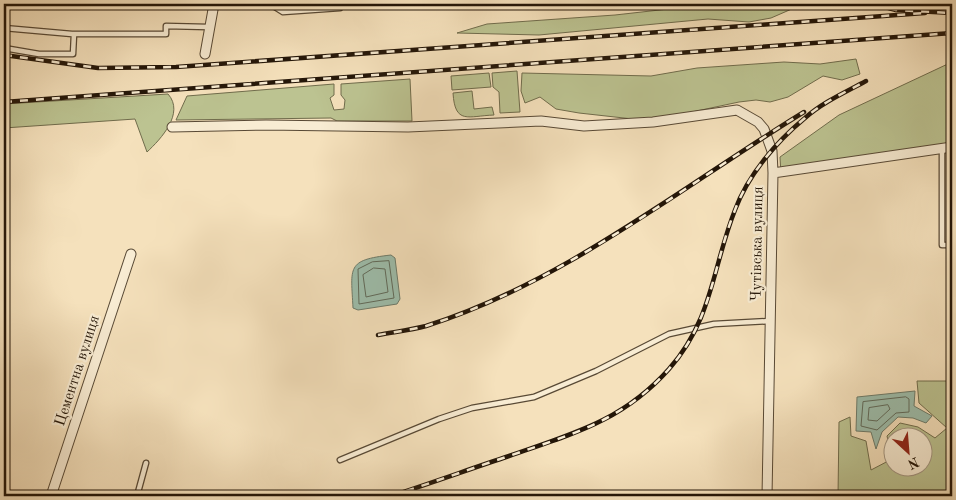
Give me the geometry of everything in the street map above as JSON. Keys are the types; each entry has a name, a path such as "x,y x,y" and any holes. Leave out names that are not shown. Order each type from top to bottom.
{"street":[{"path":"205,54 208,27 214,4"},
{"path":"172,127 316,125 408,127 541,121 584,126 653,122 737,110 758,122 764,130 772,152 773,173"},
{"name":"Чутівська вулиця","path":"768,496 773,173 952,147"},
{"name":"Цементна вулиця","path":"51,496 131,254"}],"lane":[{"path":"274,4 275,7 283,12 340,8"},
{"path":"4,28 74,34 166,34 166,26 208,27"},
{"path":"4,48 39,54 73,54 74,34"},
{"path":"942,149 942,245 952,245"},
{"path":"340,460 439,419 472,408 534,397 596,371 669,334 714,324 771,321"},
{"path":"137,496 146,463"}],"green space":[{"path":"704,5 794,8 771,18 749,22 708,19 539,35 457,33 487,24 615,15"},
{"path":"856,59 860,74 842,80 823,76 788,97 770,102 756,100 739,102 659,119 642,120 556,109 540,97 525,103 521,91 522,73 651,76 697,68 784,62 820,64"},
{"path":"952,62 952,198 949,198 948,147 781,175 780,157 839,115"},
{"path":"517,71 520,112 500,113 499,92 493,87 492,73"},
{"path":"489,73 491,87 452,90 451,76"},
{"path":"410,79 412,121 337,121 331,118 176,120 187,96 334,84 334,95 330,98 334,110 344,109 345,100 341,95 341,84"},
{"path":"472,91 474,109 492,107 494,115 470,117 460,114 454,103 453,93"},
{"path":"168,94 173,101 173,117 159,140 147,152 135,119 4,128 4,104"},
{"path":"917,381 952,381 952,496 838,496 839,422 850,417 851,436 866,441 871,470 884,463 884,478 934,478 934,437 947,428 919,403"},
{"path":"900,423 920,428 895,428"}],"water":[{"path":"391,255 395,258 400,299 397,304 358,310 353,308 352,275 354,268 366,260"},
{"path":"915,391 914,406 932,416 926,423 913,418 898,417 884,428 876,449 871,432 856,431 857,397"}],"railway":[{"path":"874,4 896,10 952,13"},
{"path":"4,55 98,68 176,67 925,13"},
{"path":"4,102 952,33"},
{"path":"391,496 575,433 615,414 652,387 684,350 695,331 710,292 727,231 747,184 755,172 774,148 812,112 866,81"},
{"path":"378,335 426,326 477,307 526,285 621,231 804,112"}]}
